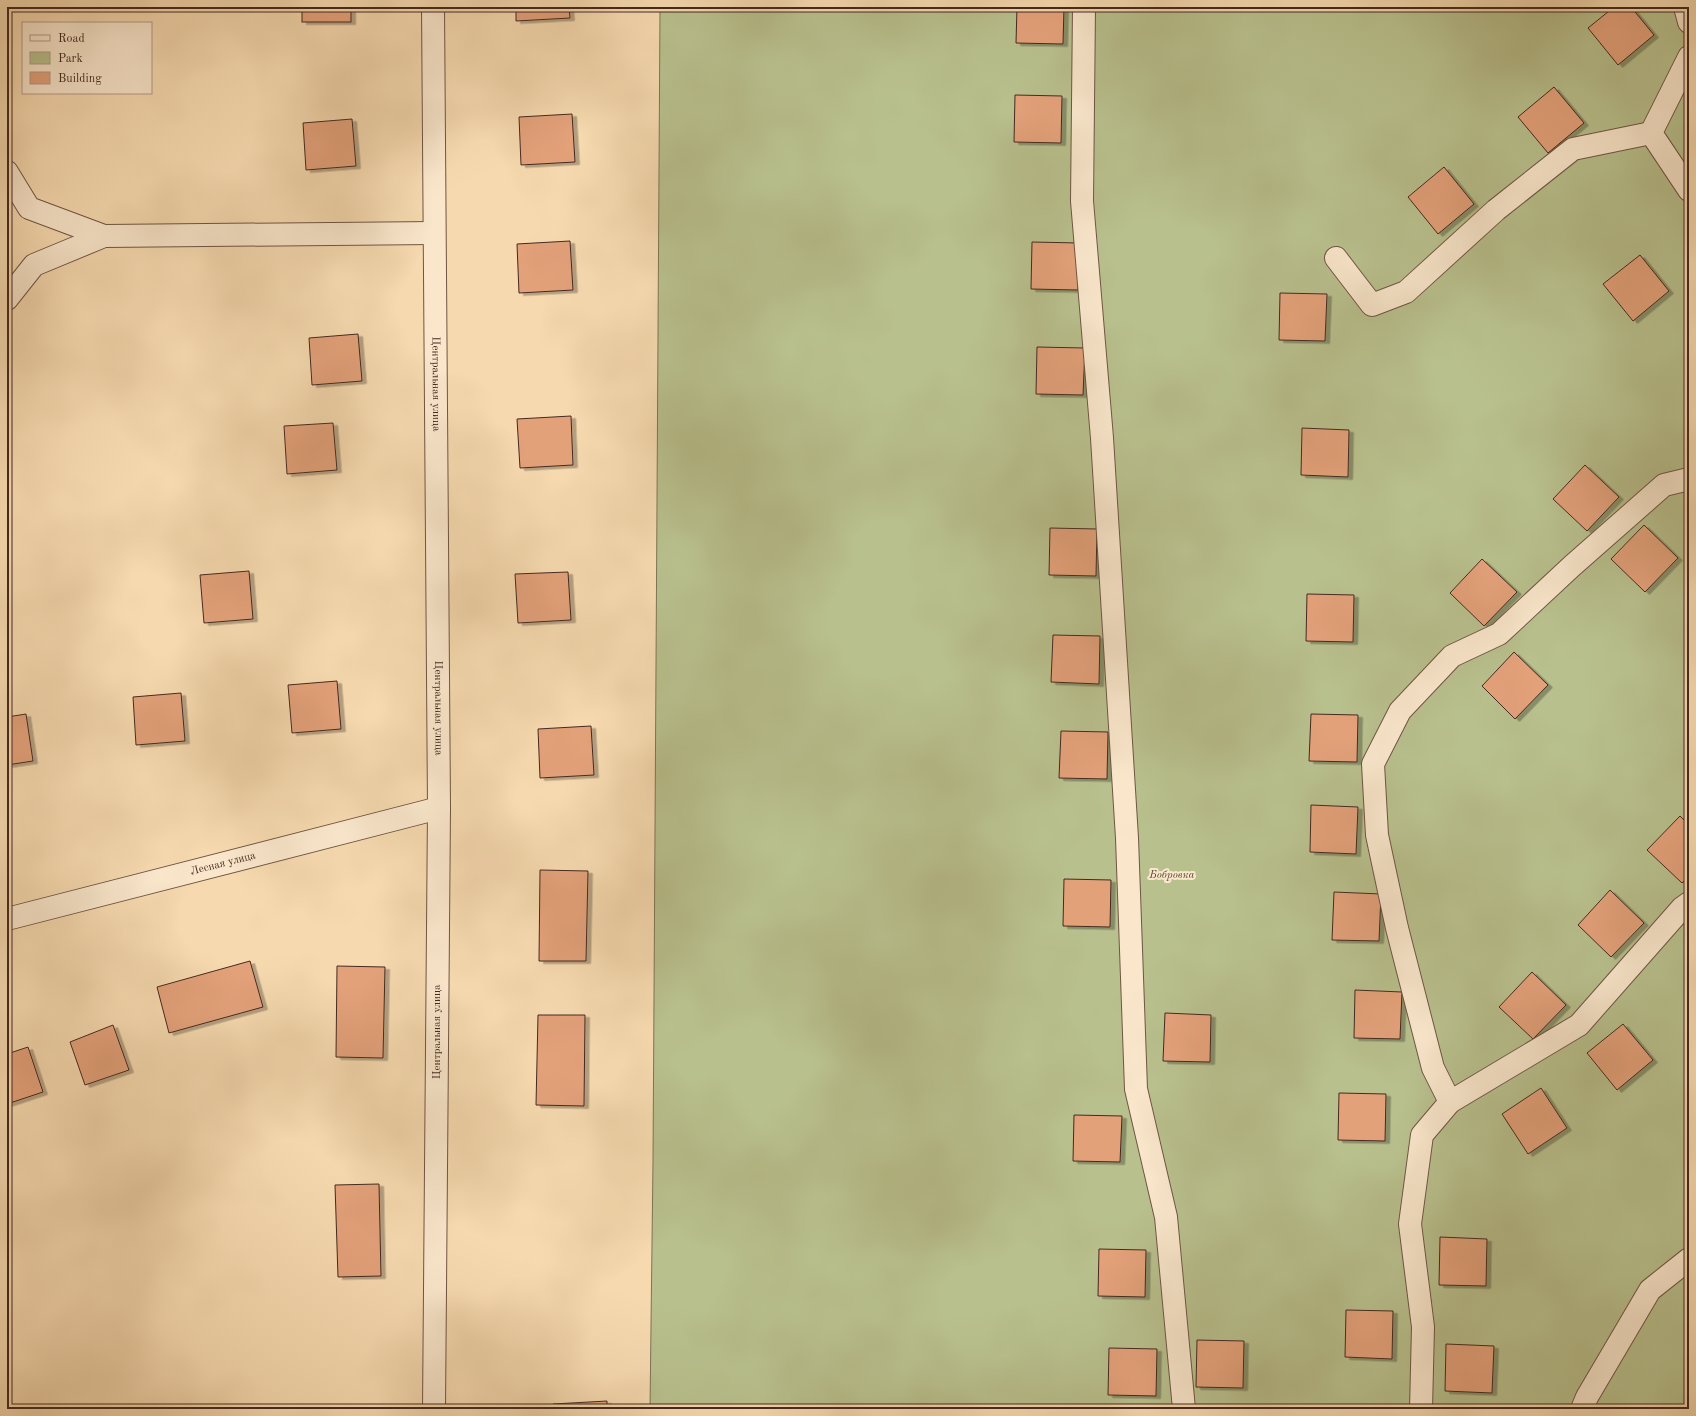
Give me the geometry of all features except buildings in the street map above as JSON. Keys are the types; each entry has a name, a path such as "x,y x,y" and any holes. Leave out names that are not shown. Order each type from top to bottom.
{"street":[{"name":"Центральная улица","path":"433,7 439,808 434,1409"},
{"path":"1084,7 1082,201 1102,438 1128,838 1136,1089 1166,1217 1184,1409"},
{"path":"1685,7 1689,22"},
{"path":"1650,133 1689,57"},
{"path":"1650,133 1689,190"},
{"path":"1336,258 1372,305 1406,292 1496,210 1573,150 1650,133"},
{"path":"7,172 29,208 104,236 434,233"},
{"path":"7,299 34,265 104,236"},
{"path":"1450,1102 1433,1068 1397,928 1377,835 1373,764 1400,711 1452,656 1499,634 1572,566 1664,485 1689,479"},
{"name":"Лесная улица","path":"7,919 439,808"},
{"path":"1421,1409 1423,1327 1410,1224 1422,1135 1450,1102 1579,1025 1682,908 1689,903"},
{"path":"1582,1409 1587,1396 1650,1290 1689,1259"}],"green space":[{"name":"Бобровка","path":"660,7 1689,7 1689,1409 650,1409 653,1162"}]}
